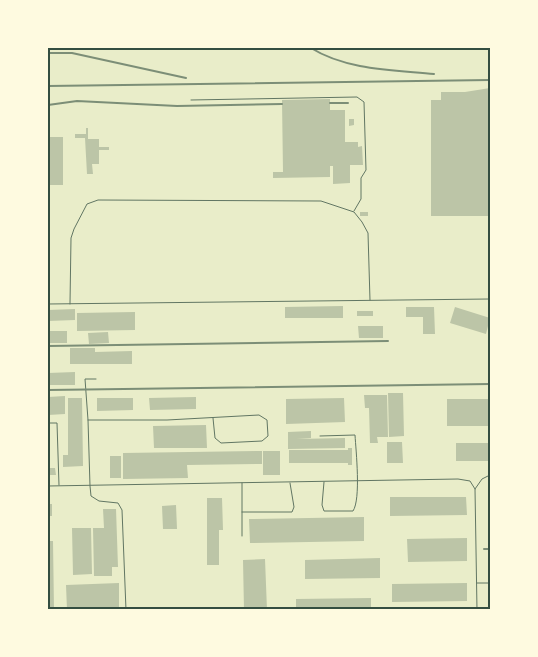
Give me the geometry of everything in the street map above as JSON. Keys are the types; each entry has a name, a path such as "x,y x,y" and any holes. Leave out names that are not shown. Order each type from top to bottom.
{"lane":[{"path":"191,100 357,96 364,102 366,170 361,178 361,200 354,212"},
{"path":"70,304 71,238 74,228 87,204 98,200 321,201 354,212 368,233 370,300"},
{"path":"48,304 490,299"},
{"path":"96,378 85,379 90,486 92,496 99,501 118,503 122,510 126,610"},
{"path":"88,420 168,420 259,415 267,420 268,436 262,441 221,443 214,438 213,418"},
{"path":"48,423 57,423 58,486"},
{"path":"320,436 355,435 356,507 352,511 324,511 322,505 324,481"},
{"path":"475,489 482,479 490,475"},
{"path":"48,486 458,479 470,481 475,489 477,610"},
{"path":"242,512 292,512 294,507 290,482"},
{"path":"242,483 242,536"},
{"path":"477,583 490,583"}],"building":[{"path":"490,88 490,216 431,216 431,100 441,100 441,92 465,92"},
{"path":"330,99 330,110 345,110 345,142 358,142 358,147 362,146 363,165 350,165 350,183 333,184 333,166 330,166 330,177 273,178 273,172 283,172 282,100"},
{"path":"349,119 354,119 354,125 349,126"},
{"path":"86,128 88,128 88,139 99,139 99,147 109,147 109,150 99,150 99,164 92,164 93,174 87,174 85,138 75,138 75,134 86,134"},
{"path":"48,137 63,137 63,185 48,185"},
{"path":"360,212 368,212 368,216 360,216"},
{"path":"343,306 343,318 285,318 285,307"},
{"path":"406,307 434,307 435,334 423,334 423,317 406,317"},
{"path":"455,307 490,318 486,334 450,323"},
{"path":"75,309 75,320 48,321 48,310"},
{"path":"357,311 373,311 373,316 357,316"},
{"path":"135,312 135,330 77,331 77,313"},
{"path":"358,326 383,326 383,338 359,338"},
{"path":"48,331 67,331 67,343 48,343"},
{"path":"108,332 109,343 89,344 88,333"},
{"path":"70,348 95,348 95,352 132,351 132,364 70,364"},
{"path":"75,372 75,385 48,385 48,373"},
{"path":"388,393 403,393 404,436 389,437"},
{"path":"364,395 387,395 388,437 377,437 378,443 370,443 369,408 365,408"},
{"path":"65,396 65,414 48,415 48,397"},
{"path":"196,397 196,409 150,410 149,398"},
{"path":"68,398 82,398 83,466 63,467 63,455 68,455"},
{"path":"97,398 133,398 133,410 97,411"},
{"path":"344,398 345,422 286,424 286,399"},
{"path":"447,399 490,399 490,426 447,426"},
{"path":"206,425 207,448 154,448 153,426"},
{"path":"311,431 311,438 297,439 345,438 345,448 288,449 288,432"},
{"path":"387,442 402,442 403,463 387,463"},
{"path":"456,443 490,443 490,461 456,461"},
{"path":"348,448 352,448 352,465 348,465 348,463 289,463 289,450 348,450"},
{"path":"262,451 262,464 187,465 188,478 123,479 123,453"},
{"path":"263,451 280,451 280,475 263,475"},
{"path":"110,456 121,456 121,478 110,478"},
{"path":"48,468 55,468 56,475 48,475"},
{"path":"390,497 466,497 467,515 390,516"},
{"path":"207,498 222,498 223,530 219,530 219,565 207,565"},
{"path":"48,504 52,504 52,516 48,516"},
{"path":"176,505 177,529 163,529 162,506"},
{"path":"103,509 116,509 118,567 112,567 112,576 94,576 93,528 104,528"},
{"path":"364,517 364,541 250,543 249,519"},
{"path":"72,528 91,528 92,574 73,575"},
{"path":"467,538 467,561 408,562 407,539"},
{"path":"48,541 53,541 54,610 48,610"},
{"path":"380,558 380,578 305,579 305,560"},
{"path":"265,559 267,610 244,610 243,560"},
{"path":"119,583 119,608 67,610 66,585"},
{"path":"467,583 467,601 392,602 392,584"},
{"path":"371,598 371,610 296,610 296,599"},
{"path":"458,607 458,610 440,610 440,608"}],"railway":[{"path":"311,48 339,61 355,65 434,74"},
{"path":"48,53 72,53 186,78"},
{"path":"48,86 490,80"},
{"path":"48,105 77,101 177,106 282,104"},
{"path":"330,103 348,103"},
{"path":"48,346 388,341"},
{"path":"48,390 490,384"},
{"path":"484,549 490,549"}]}
